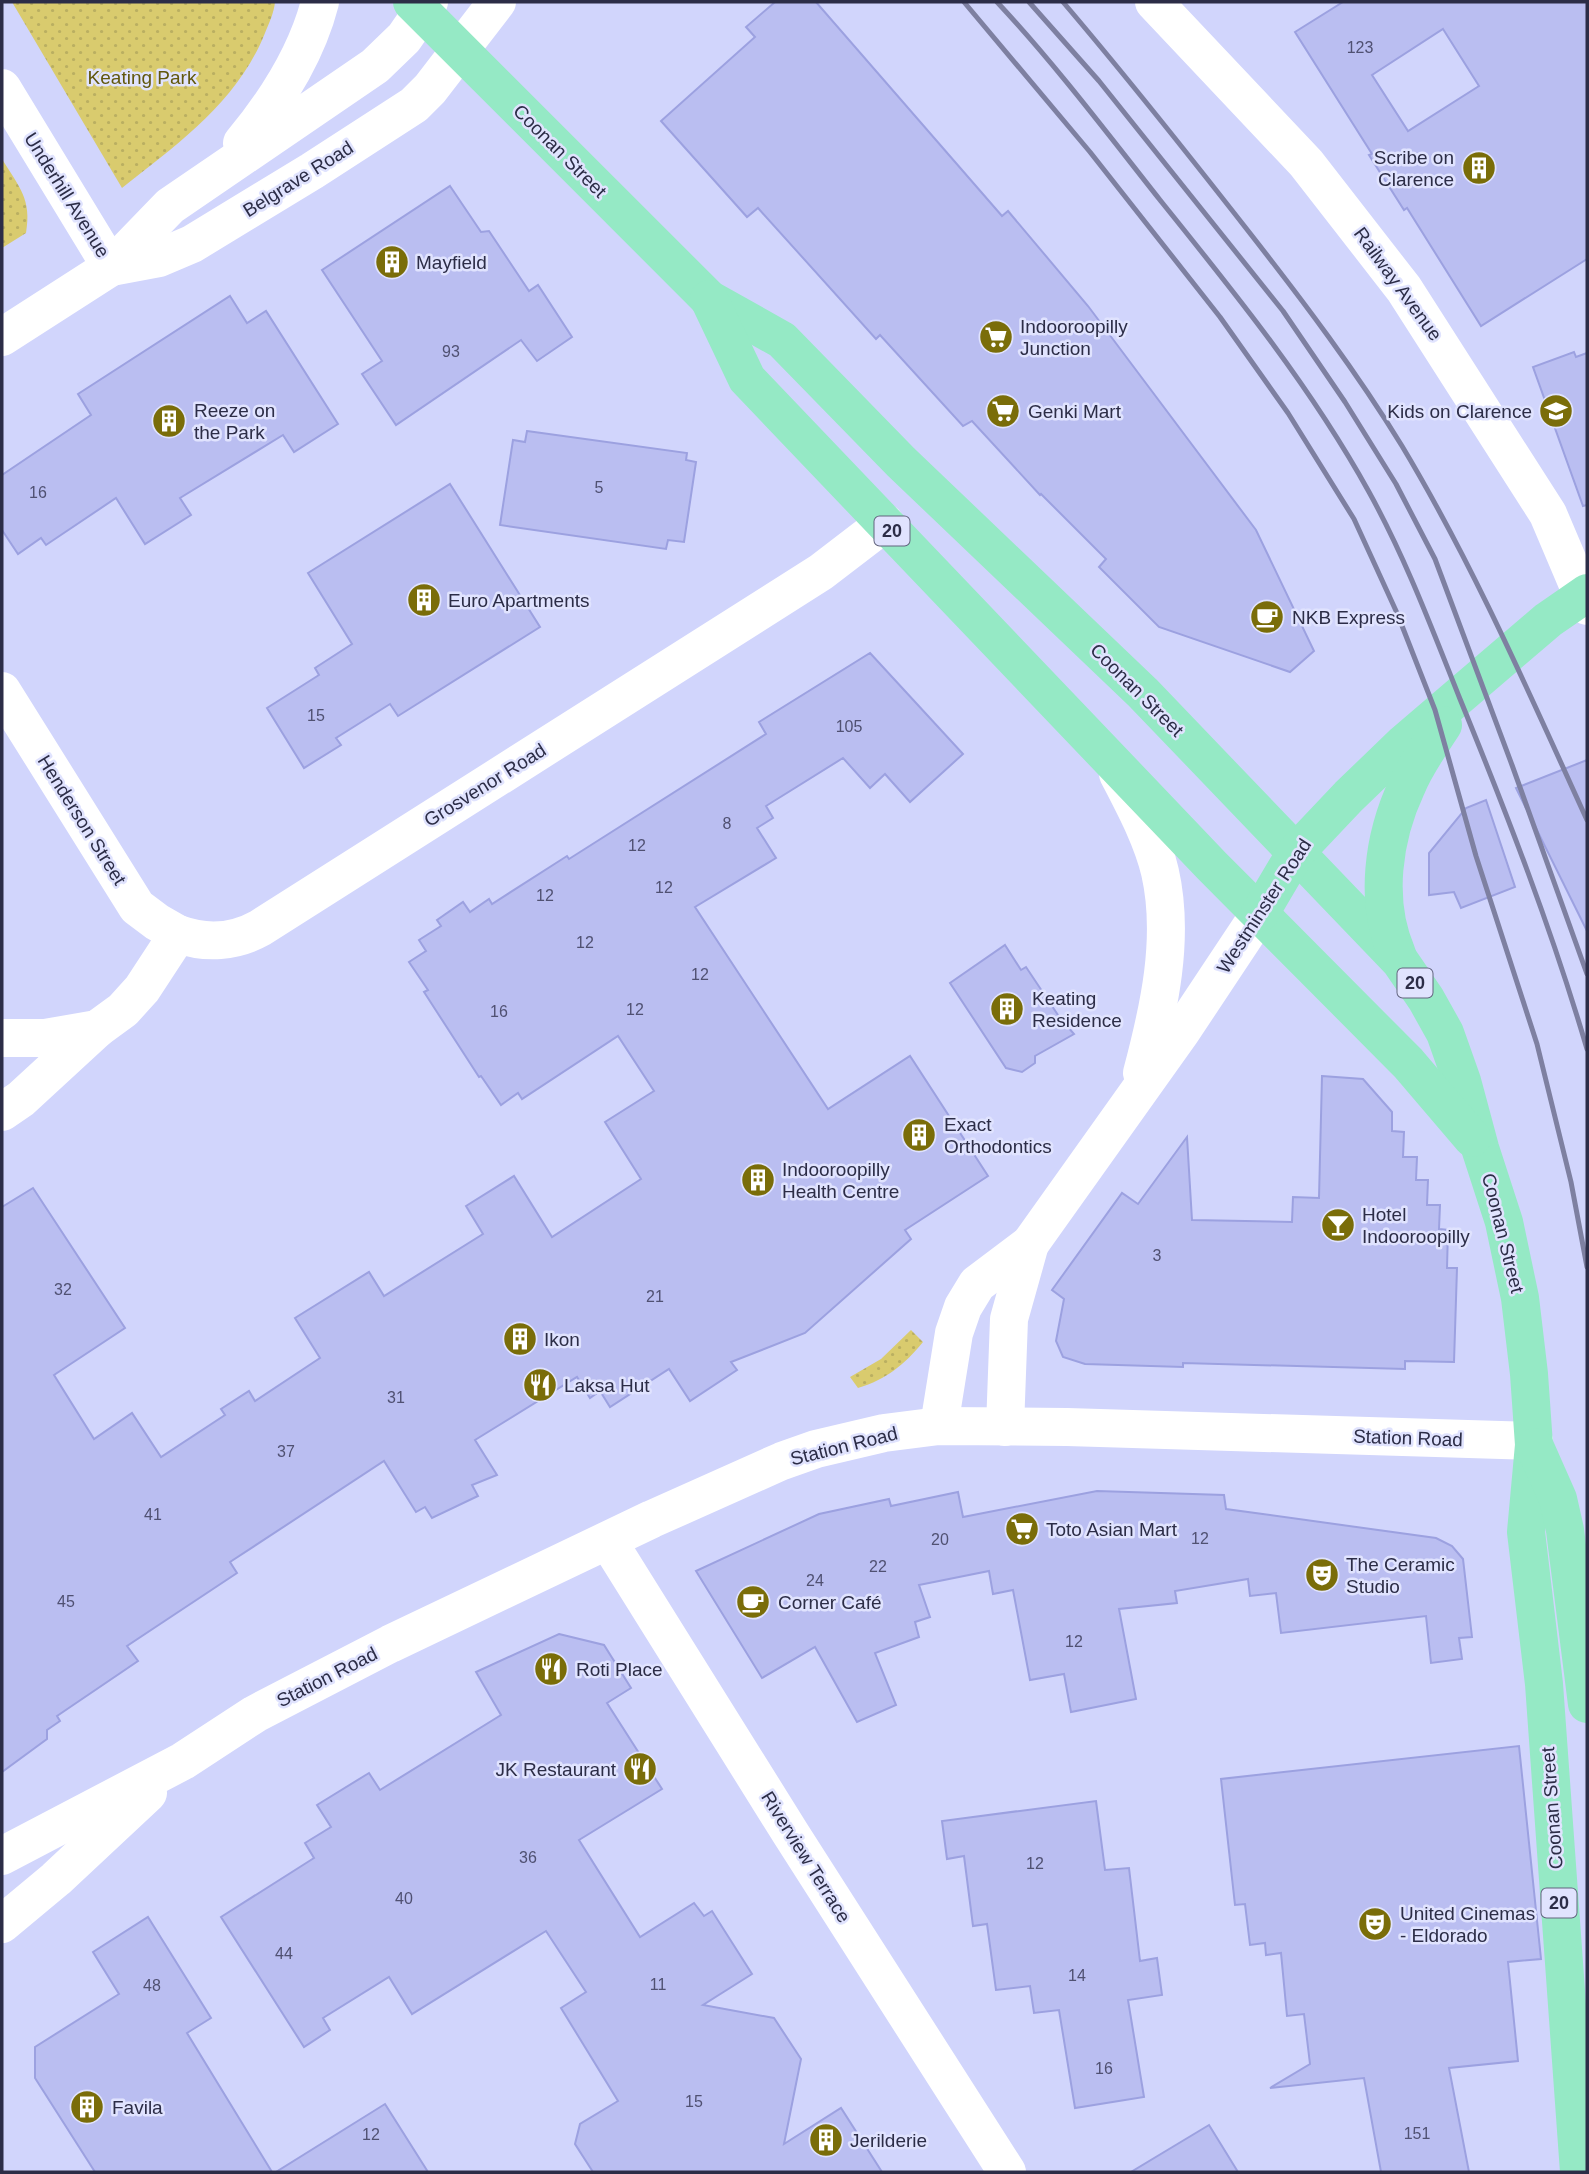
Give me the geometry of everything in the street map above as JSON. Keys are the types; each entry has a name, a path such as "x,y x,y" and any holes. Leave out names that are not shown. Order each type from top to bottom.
{"main road":[{"name":"Coonan Street","path":"421,5 460,50 709,299 782,340 901,461 1143,693 1399,961 1426,999 1445,1033 1504,1222 1520,1298 1529,1374 1534,1443 1526,1532 1544,1684 1579,2172"},
{"name":"Coonan Street","path":"709,299 747,379 1098,747 1408,1063 1479,1148"},
{"path":"1399,961 1385,913 1384,862 1408,760 1465,691 1548,620 1586,598"},
{"name":"Westminster Road","path":"1260,913 1296,852 1320,825 1408,760"},
{"name":"Coonan Street","path":"1534,1443 1558,1499 1566,1530 1587,1704"}],"street":[{"name":"Belgrave Road","path":"2,337 111,267 158,217 240,146 274,101 312,27 320,2"},
{"name":"Belgrave Road","path":"111,267 159,258 192,244 313,171 414,105 430,89 497,2"},
{"name":"Railway Avenue","path":"1154,2 1306,163 1388,267 1427,322 1530,483 1558,533 1586,598"},
{"name":"Belgrave Road","path":"198,185 375,66 395,48 421,5"},
{"name":"Underhill Avenue","path":"2,88 111,267"},
{"name":"Grosvenor Road","path":"178,934 196,939 228,940 260,928 821,572 885,523"},
{"name":"Henderson Street","path":"2,691 137,906 178,934"},
{"path":"1098,747 1117,772 1139,814 1160,870 1165,904 1165,957 1154,1028 1136,1095"},
{"name":"Westminster Road","path":"939,1426 948,1361 963,1307 977,1284 1030,1244 1260,913"},
{"path":"2,1112 21,1099 97,1029 123,1010 142,989 178,934"},
{"path":"2,1038 45,1038 97,1029"},
{"name":"Westminster Road","path":"1005,1427 1009,1318 1030,1244"},
{"name":"Station Road","path":"2,1856 183,1761 255,1714 378,1650 782,1461 816,1449 884,1433 939,1426 1534,1443"},
{"name":"Riverview Terrace","path":"608,1541 791,1835 1007,2172"},
{"name":"Station Road","path":"2,1924 183,1761"}],"green space":[{"name":"Keating Park","path":"12,2 275,2 270,22 253,57 223,100 185,138 122,188"},
{"path":"2,159 23,194 27,221 26,233 2,248"},
{"path":"911,1330 923,1342 916,1350 886,1376 858,1388 850,1377 881,1359"}],"building":[{"name":"Indooroopilly Junction","path":"775,2 816,2 1002,216 1008,211 1088,306 1256,530 1314,651 1290,672 1159,627 1099,567 1106,559 1040,495 972,421 963,426 880,335 876,339 758,208 747,217 661,121 755,37 746,27"},
{"name":"Scribe on Clarence","path":"1343,2 1587,2 1587,259 1481,326 1407,208 1404,210 1369,155 1372,154 1295,32","holes":["1443,29 1479,86 1408,131 1372,75"]},
{"path":"450,186 481,232 489,231 529,291 538,285 572,337 537,361 521,340 396,425 362,374 382,361 322,270"},
{"name":"Reeze on the Park","path":"230,296 247,323 266,311 338,424 294,452 283,435 180,498 191,515 145,544 116,498 46,545 41,538 18,554 2,530 2,475 91,415 78,394"},
{"path":"1574,352 1576,357 1587,353 1587,505 1583,506 1533,367"},
{"path":"527,431 687,453 686,460 696,462 684,542 668,540 666,549 500,525 513,440 525,442"},
{"name":"Euro Apartments","path":"450,484 540,627 398,716 390,704 336,738 341,745 304,768 267,708 319,675 315,668 352,644 308,573"},
{"path":"870,653 963,754 910,802 885,774 870,788 843,758 766,806 773,818 757,828 776,858 695,907 828,1109 910,1056 988,1176 905,1230 911,1239 805,1333 731,1362 737,1370 690,1401 669,1369 610,1407 600,1391 590,1398 577,1377 475,1440 497,1475 472,1485 478,1496 432,1518 425,1507 416,1512 384,1461 230,1562 237,1573 127,1646 138,1661 57,1716 60,1721 47,1730 47,1739 2,1772 2,1207 33,1188 125,1328 54,1375 94,1439 132,1413 161,1457 225,1415 221,1409 249,1391 255,1401 320,1358 295,1318 369,1272 384,1296 483,1234 466,1206 514,1176 552,1237 641,1179 605,1122 654,1091 618,1036 522,1099 518,1093 501,1105 481,1076 479,1077 424,992 428,990 409,962 426,951 419,940 441,926 437,920 463,902 470,912 489,899 492,904 567,856 569,859 766,734 759,722"},
{"path":"1587,760 1587,931 1516,788"},
{"path":"1486,800 1515,887 1461,908 1454,892 1429,895 1429,853 1466,808"},
{"name":"Keating Residence","path":"1005,945 1021,970 1026,967 1074,1034 1035,1056 1035,1063 1022,1072 1006,1068 950,983"},
{"name":"Hotel Indooroopilly","path":"1322,1076 1363,1079 1392,1112 1392,1131 1404,1132 1403,1157 1417,1157 1416,1180 1428,1180 1427,1205 1440,1205 1439,1229 1448,1230 1447,1268 1457,1268 1454,1362 1405,1361 1405,1369 1183,1363 1183,1367 1085,1364 1063,1357 1056,1341 1064,1299 1052,1290 1122,1193 1138,1204 1187,1137 1192,1220 1292,1222 1293,1197 1319,1198"},
{"path":"1097,1491 1224,1495 1226,1509 1436,1538 1452,1546 1463,1559 1472,1637 1459,1638 1462,1659 1431,1663 1426,1616 1281,1633 1276,1593 1250,1596 1248,1579 1175,1591 1177,1603 1119,1609 1136,1699 1071,1712 1064,1674 1030,1680 1013,1590 993,1594 989,1571 919,1585 930,1617 915,1622 919,1637 875,1653 896,1705 857,1722 815,1647 762,1678 696,1571 819,1514 889,1499 891,1506 958,1492 963,1517"},
{"path":"559,1634 604,1645 631,1688 607,1703 662,1789 579,1840 640,1937 694,1903 704,1916 712,1911 752,1974 703,2005 774,2018 801,2059 784,2144 841,2108 882,2172 593,2172 575,2144 580,2124 618,2101 561,2008 586,1992 546,1931 412,2014 389,1977 323,2018 330,2030 304,2047 221,1917 314,1858 305,1843 331,1827 317,1805 369,1773 380,1790 501,1715 476,1672"},
{"name":"United Cinemas - Eldorado","path":"1519,1746 1541,1959 1508,1962 1518,2061 1449,2068 1469,2172 1381,2172 1364,2078 1270,2088 1310,2064 1304,2014 1287,2016 1281,1953 1266,1955 1265,1943 1250,1945 1245,1904 1235,1905 1221,1779"},
{"path":"1096,1801 1105,1870 1129,1868 1140,1961 1157,1958 1162,1995 1128,2000 1144,2097 1075,2108 1059,2010 1034,2013 1030,1986 996,1990 987,1924 973,1926 964,1856 947,1859 942,1821"},
{"path":"148,1917 211,2018 187,2033 272,2172 95,2172 35,2078 35,2047 119,1994 93,1952"},
{"path":"385,2104 428,2172 276,2172"},
{"path":"1209,2125 1238,2172 1131,2172"}],"railway":[{"path":"964,2 1090,152 1220,317 1288,413 1354,519 1397,613 1435,710 1476,856 1537,1044 1571,1182 1587,1267"},
{"path":"997,2 1080,99 1244,306 1322,415 1369,492 1418,594 1495,785 1544,916 1587,1049"},
{"path":"1029,2 1099,81 1283,311 1345,402 1396,484 1435,559 1587,974"},
{"path":"1063,2 1269,258 1328,337 1402,446 1477,584 1587,820"}],"place":[{"name":"Scribe on Clarence","path":"1479,168"},
{"name":"Mayfield","path":"392,262"},
{"name":"Indooroopilly Junction","path":"996,337"},
{"name":"Genki Mart","path":"1003,411"},
{"name":"Kids on Clarence","path":"1556,411"},
{"name":"Reeze on the Park","path":"169,421"},
{"name":"Euro Apartments","path":"424,600"},
{"name":"NKB Express","path":"1267,617"},
{"name":"Keating Residence","path":"1007,1009"},
{"name":"Exact Orthodontics","path":"919,1135"},
{"name":"Indooroopilly Health Centre","path":"758,1180"},
{"name":"Hotel Indooroopilly","path":"1338,1225"},
{"name":"Ikon","path":"520,1339"},
{"name":"Laksa Hut","path":"540,1385"},
{"name":"Toto Asian Mart","path":"1022,1529"},
{"name":"The Ceramic Studio","path":"1322,1575"},
{"name":"Corner Café","path":"753,1602"},
{"name":"Roti Place","path":"551,1669"},
{"name":"JK Restaurant","path":"640,1769"},
{"name":"United Cinemas - Eldorado","path":"1375,1924"},
{"name":"Favila","path":"87,2107"},
{"name":"Jerilderie","path":"826,2140"}]}
